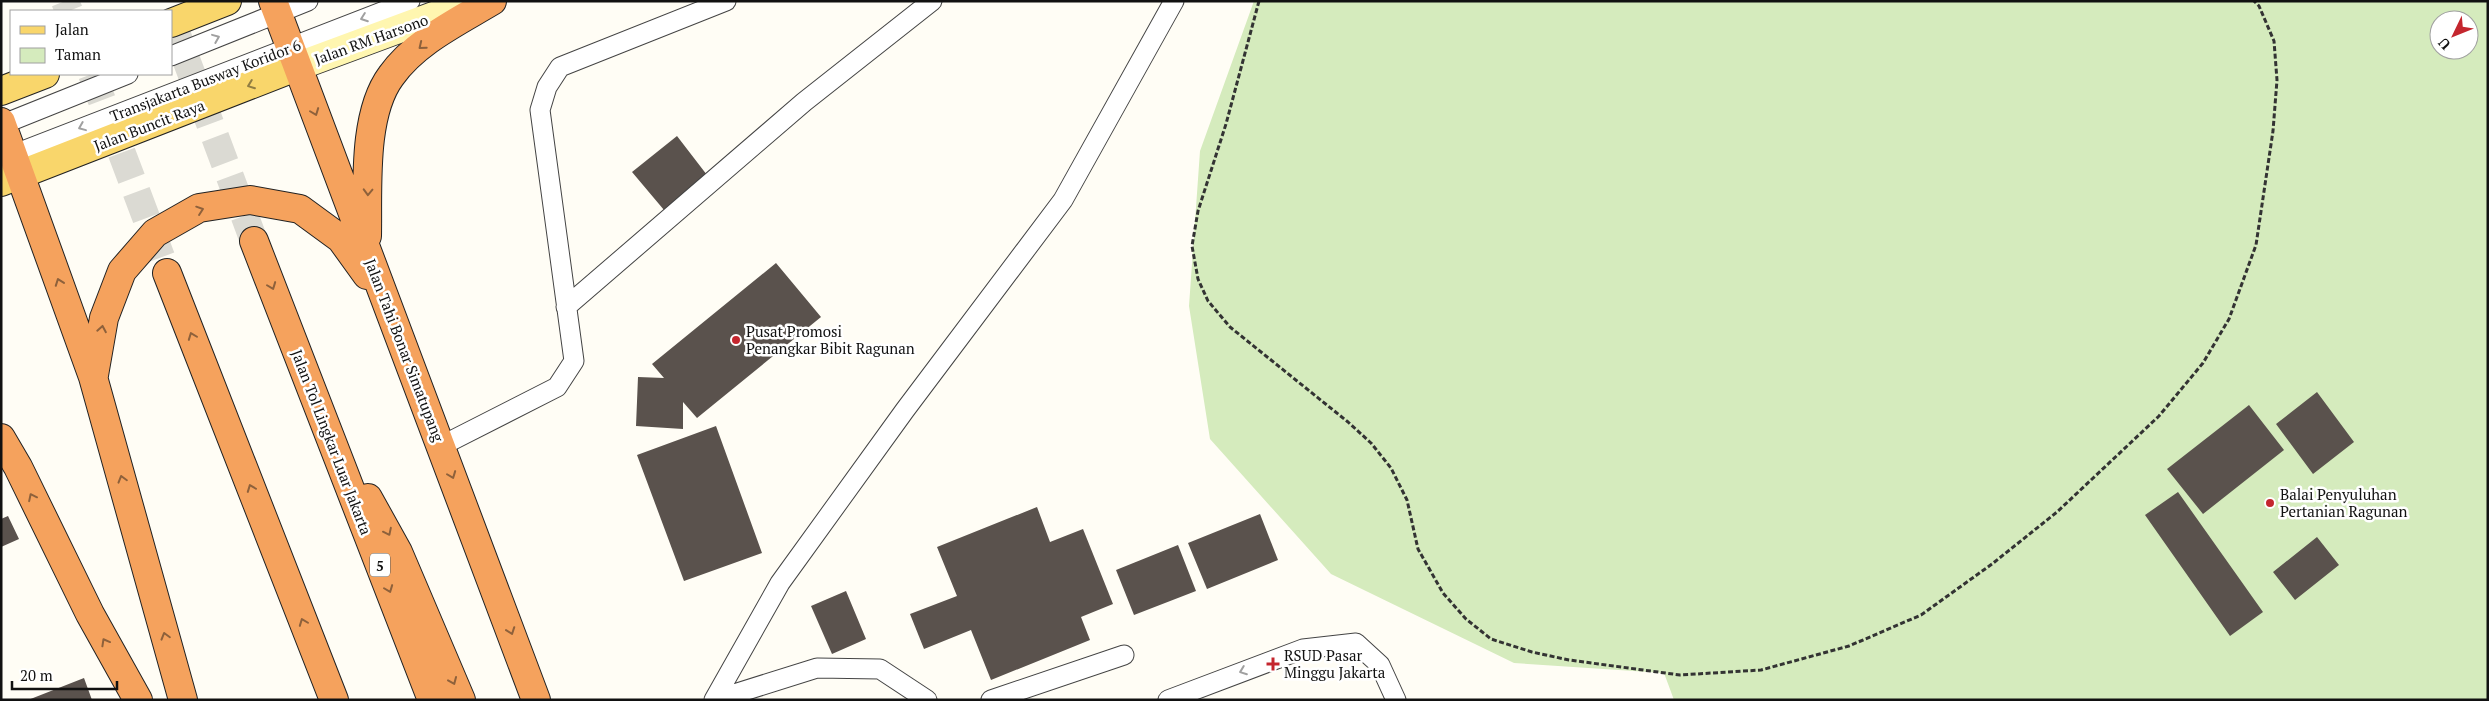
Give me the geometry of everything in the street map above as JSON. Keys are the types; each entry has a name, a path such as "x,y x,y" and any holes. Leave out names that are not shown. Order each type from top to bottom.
{"highway":[{"path":"366,247 370,145 377,104 390,76 438,33 492,1"},
{"name":"Jalan Tahi Bonar Simatupang","path":"275,7 536,700"},
{"path":"2,124 9,168 93,377 183,700"},
{"path":"93,377 104,318 122,271 155,233 200,208 250,200 300,209 341,239 385,299"},
{"name":"Jalan Tol Lingkar Luar Jakarta","path":"254,241 432,700"},
{"path":"168,272 334,700"},
{"path":"328,430 387,530 461,700"},
{"path":"1,438 18,467 90,614 138,700"},
{"path":"316,654 324,700"}],"main road":[{"path":"172,24 227,1"},
{"name":"Jalan RM Harsono","path":"293,57 474,1"},
{"name":"Jalan Buncit Raya","path":"9,168 293,57"},
{"path":"1,91 42,75"}],"lane":[{"path":"172,56 275,7 308,1"},
{"name":"Transjakarta Busway Koridor 6","path":"293,57 410,1"},
{"path":"441,446 557,387 574,361 540,110 547,87 560,67 726,1"},
{"path":"566,307 783,120 932,1"},
{"path":"715,700 780,583 904,410 1063,200 1174,1"},
{"path":"2,124 125,75"},
{"path":"1168,700 1303,649 1356,643 1380,665 1396,700"},
{"path":"991,700 1124,655"},
{"path":"715,700 817,668 880,668 927,700"}],"path":[{"path":"1259,1 1226,124 1198,211 1192,246 1198,279 1208,301 1230,327 1348,422 1370,443 1391,468 1406,500 1418,549 1443,593 1466,618 1491,639 1532,652 1569,660 1680,675 1761,670 1849,646 1920,615 1992,564 2057,512 2159,416 2203,363 2228,320 2256,245 2274,131 2277,80 2274,41 2254,1"}],"green space":[{"path":"1254,1 2488,1 2488,700 1674,700 1664,673 1514,663 1331,574 1210,439 1189,306 1200,151"}],"building":[{"path":"677,136 707,175 664,210 632,172"},
{"name":"Pusat Promosi Penangkar Bibit Ragunan","path":"776,263 821,317 697,418 683,402 683,429 636,426 638,377 664,378 652,364"},
{"path":"2317,392 2354,442 2313,474 2276,424"},
{"path":"2249,405 2284,450 2203,514 2167,469"},
{"path":"716,426 762,553 684,581 637,455"},
{"path":"2178,492 2263,612 2230,636 2145,515"},
{"path":"1037,507 1050,542 1083,529 1113,604 1081,617 1090,640 991,680 971,630 924,649 910,614 957,596 937,547"},
{"path":"1260,514 1278,560 1207,589 1188,543"},
{"path":"8,516 19,539 1,547 1,519"},
{"path":"2317,537 2339,565 2295,600 2273,572"},
{"path":"1178,545 1196,591 1134,615 1116,570"},
{"path":"846,591 866,639 832,654 811,606"},
{"path":"84,678 92,700 28,700"}],"tunnel":[{"path":"65,1 69,10"},
{"path":"172,22 254,241"},
{"path":"92,75 167,273"}],"place":[{"name":"Pusat Promosi Penangkar Bibit Ragunan","path":"736,340"},
{"name":"Balai Penyuluhan Pertanian Ragunan","path":"2270,503"},
{"name":"RSUD Pasar Minggu Jakarta","path":"1273,664"}]}
